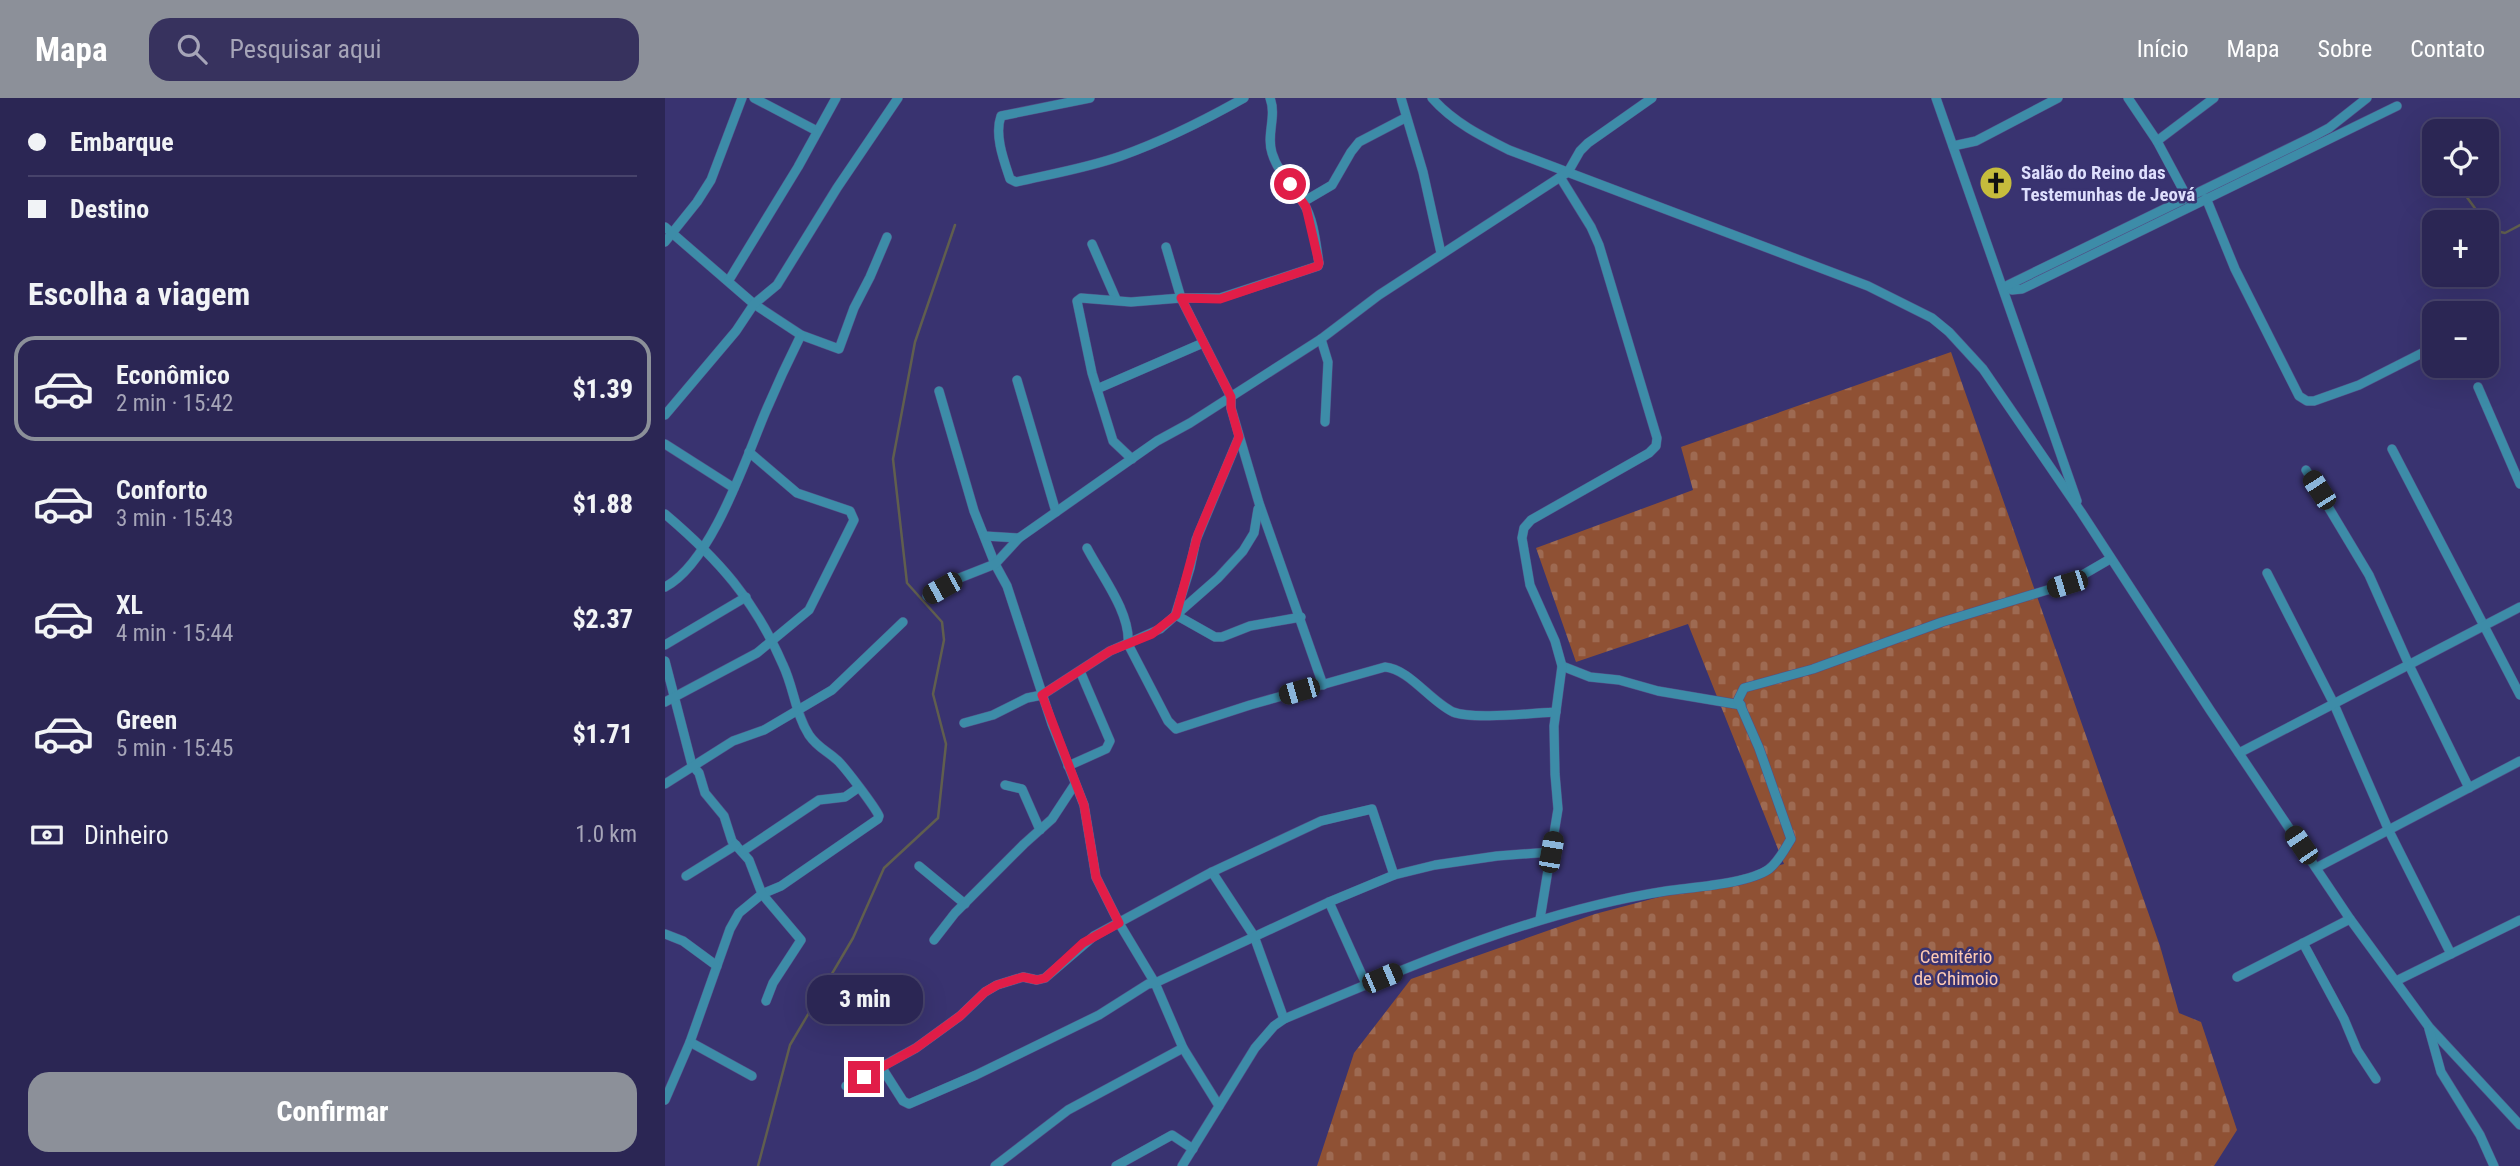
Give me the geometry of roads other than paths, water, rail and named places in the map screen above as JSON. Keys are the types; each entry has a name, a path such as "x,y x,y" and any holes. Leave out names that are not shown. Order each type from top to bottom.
{"street":[{"path":"665,243 669,231 711,180 742,98"},
{"path":"754,98 817,131"},
{"path":"729,281 836,98"},
{"path":"665,415 736,331 754,304 777,285 837,188 898,98"},
{"path":"1090,98 1001,116 1002,154 1010,179 1016,182 1121,156 1244,98"},
{"path":"1132,458 1112,441 1076,304 1081,298 1131,302 1181,298 1220,299 1316,267 1319,263 1308,212 1272,155 1269,138 1273,113 1271,98"},
{"path":"1401,98 1423,172 1441,253"},
{"path":"1432,98 1449,115 1509,150 1564,174 1868,286 1932,318 1958,341 1983,369 2081,512 2350,919 2429,1027 2520,1125"},
{"path":"927,596 957,579 995,564 1019,538 1132,458 1321,339 1379,295 1564,174 1588,143 1652,98"},
{"path":"1936,98 2005,287 2081,512"},
{"path":"1953,146 1976,141 2057,98"},
{"path":"2128,98 2157,141 2187,197"},
{"path":"2157,141 2214,98"},
{"path":"2005,287 2314,136 2329,128 2367,98"},
{"path":"2005,287 2022,289 2397,106"},
{"path":"1303,202 1332,185 1359,142 1405,118"},
{"path":"1540,919 1559,809 1554,758 1562,666 1555,641 1530,584 1522,538 1524,528 1531,520 1649,453 1656,446 1657,438 1599,244 1564,174"},
{"path":"2206,198 2235,269 2299,396 2307,401 2314,401 2359,386 2422,353"},
{"path":"669,231 754,304 801,335 839,349 854,308 887,237"},
{"path":"1092,244 1115,299"},
{"path":"1166,247 1181,298 1231,397 1231,408 1259,503 1323,685"},
{"path":"665,587 681,575 704,547 734,488 801,335"},
{"path":"1321,339 1328,362 1325,422"},
{"path":"1097,389 1203,343"},
{"path":"1017,380 1056,512"},
{"path":"2478,387 2520,484"},
{"path":"939,391 974,511 995,564 1007,586 1042,695 1087,818 1096,877 1119,923 1155,983 1183,1048 1219,1106"},
{"path":"1176,615 1198,534 1239,437"},
{"path":"665,444 734,488"},
{"path":"2392,449 2520,695"},
{"path":"665,702 757,653 809,610 855,520 850,512 843,508 797,493 749,452"},
{"path":"2306,471 2369,575 2469,788"},
{"path":"964,723 993,715 1027,698 1042,695 1110,651 1152,634 1217,578 1250,542 1257,525 1259,503"},
{"path":"665,514 704,547 746,597 772,641 788,677 796,710 819,747 841,764 877,811 878,819 781,886 762,894 734,920 690,1042 665,1100"},
{"path":"985,536 1019,538"},
{"path":"1087,548 1120,605 1128,631 1128,644 1168,721 1176,729 1385,667 1393,668 1455,713 1473,715 1556,712"},
{"path":"1182,1166 1255,1048 1274,1026 1284,1019 1366,984 1540,919 1647,894 1748,878 1759,875 1776,862 1791,839 1759,748 1738,700 1744,688 1813,668 1942,622 2067,584 2110,559"},
{"path":"2267,573 2333,702 2389,831 2451,954"},
{"path":"665,645 746,597"},
{"path":"2239,753 2520,607"},
{"path":"1176,615 1215,637 1250,626 1301,617"},
{"path":"665,784 733,741 772,726 832,690 903,622"},
{"path":"665,661 692,765 699,773 705,793 724,817 732,841 749,860 762,894 801,940 773,983 766,1001"},
{"path":"1562,666 1590,677 1619,680 1658,691 1741,705"},
{"path":"1068,766 1106,749 1110,741 1080,671"},
{"path":"2316,868 2520,761"},
{"path":"934,940 964,904 1052,819 1075,784"},
{"path":"1005,785 1022,789 1040,830"},
{"path":"687,876 819,800 845,797 858,788"},
{"path":"846,1086 916,1048 997,985 1023,977 1037,980 1045,978 1083,943 1212,872 1321,821 1369,808 1374,811 1394,875"},
{"path":"882,1068 903,1101 909,1104 976,1075 1099,1015 1148,984 1394,875 1447,863 1551,852"},
{"path":"919,866 964,904"},
{"path":"1212,872 1254,936 1284,1019"},
{"path":"1329,902 1366,984"},
{"path":"2237,977 2350,919"},
{"path":"2396,981 2520,920"},
{"path":"665,934 692,947 717,966"},
{"path":"2303,943 2344,1019 2357,1050 2376,1079"},
{"path":"2429,1027 2441,1072 2480,1135 2494,1166"},
{"path":"690,1042 752,1076"},
{"path":"995,1166 1068,1110 1183,1048"},
{"path":"1116,1166 1172,1135 1193,1149"}],"waterway":[{"path":"2466,196 2476,210"},
{"path":"758,1166 790,1045 853,938 884,868 938,818 946,744 933,694 944,640 942,622 907,583 893,459 915,342 955,225"},
{"path":"2499,232 2505,233 2520,225"}],"place":[{"name":"Salão do Reino das Testemunhas de Jeová","path":"1996,183"}],"park label":[{"name":"Cemitério de Chimoio","path":"1956,967"}]}
